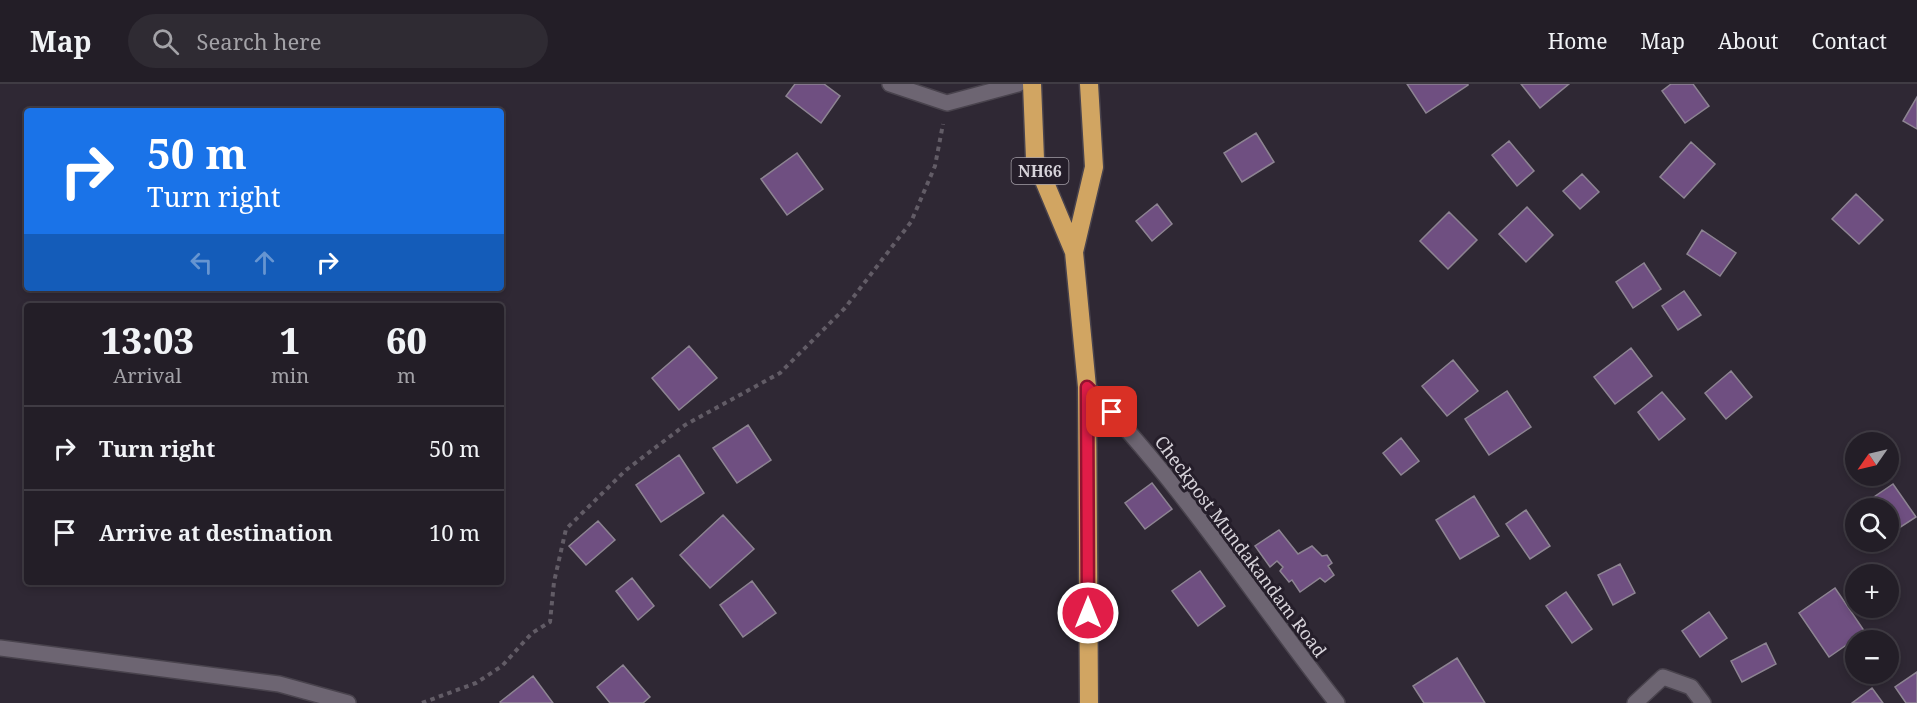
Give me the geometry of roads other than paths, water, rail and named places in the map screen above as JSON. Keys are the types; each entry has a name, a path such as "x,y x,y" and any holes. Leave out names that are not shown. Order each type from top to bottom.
{"highway":[{"name":"NH66","path":"1032,84 1035,159 1074,252 1087,387 1089,703"},
{"name":"NH66","path":"1074,252 1095,167 1089,84"}],"street":[{"path":"890,84 947,103 1018,84"},
{"name":"Checkpost Mundakandam Road","path":"1087,387 1124,425 1178,490 1337,703"},
{"path":"0,648 279,684 348,703"},
{"path":"1635,703 1663,677 1691,687 1702,703"}]}
